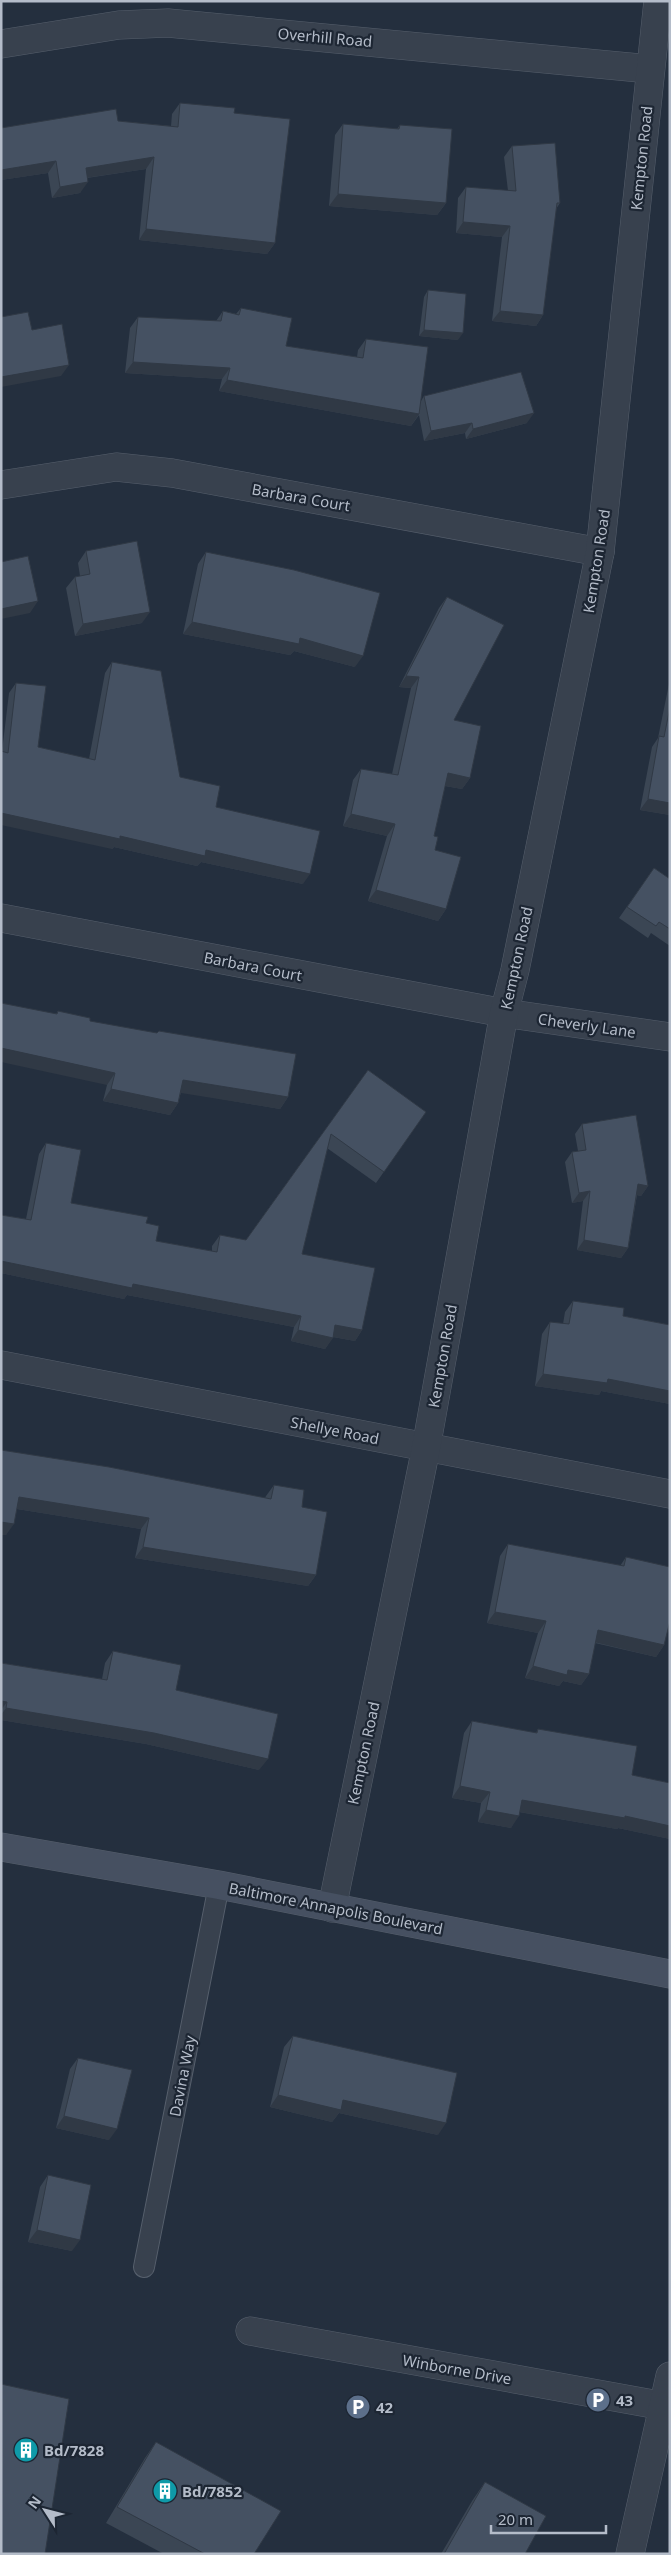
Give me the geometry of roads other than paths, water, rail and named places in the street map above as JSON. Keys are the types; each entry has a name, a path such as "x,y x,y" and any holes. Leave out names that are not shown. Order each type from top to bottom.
{"main road":[{"name":"Baltimore Annapolis Boulevard","path":"1,1847 219,1885 670,1974"}],"street":[{"name":"Kempton Road","path":"332,1908 426,1448 504,1013 515,970 600,552 658,1"},
{"name":"Overhill Road","path":"1,44 119,25 168,23 650,69"},
{"name":"Barbara Court","path":"1,485 116,467 172,473 600,552"},
{"name":"Barbara Court","path":"1,918 504,1013"},
{"name":"Cheverly Lane","path":"504,1013 670,1037"},
{"name":"Shellye Road","path":"1,1366 670,1494"},
{"name":"Winborne Drive","path":"250,2331 664,2406"},
{"path":"630,2554 670,2376"}],"lane":[{"name":"Davina Way","path":"144,2267 219,1885"}],"place":[{"name":"43","path":"598,2400"},
{"name":"42","path":"358,2407"},
{"name":"Bd/7828","path":"26,2450"},
{"name":"Bd/7852","path":"165,2491"}]}
